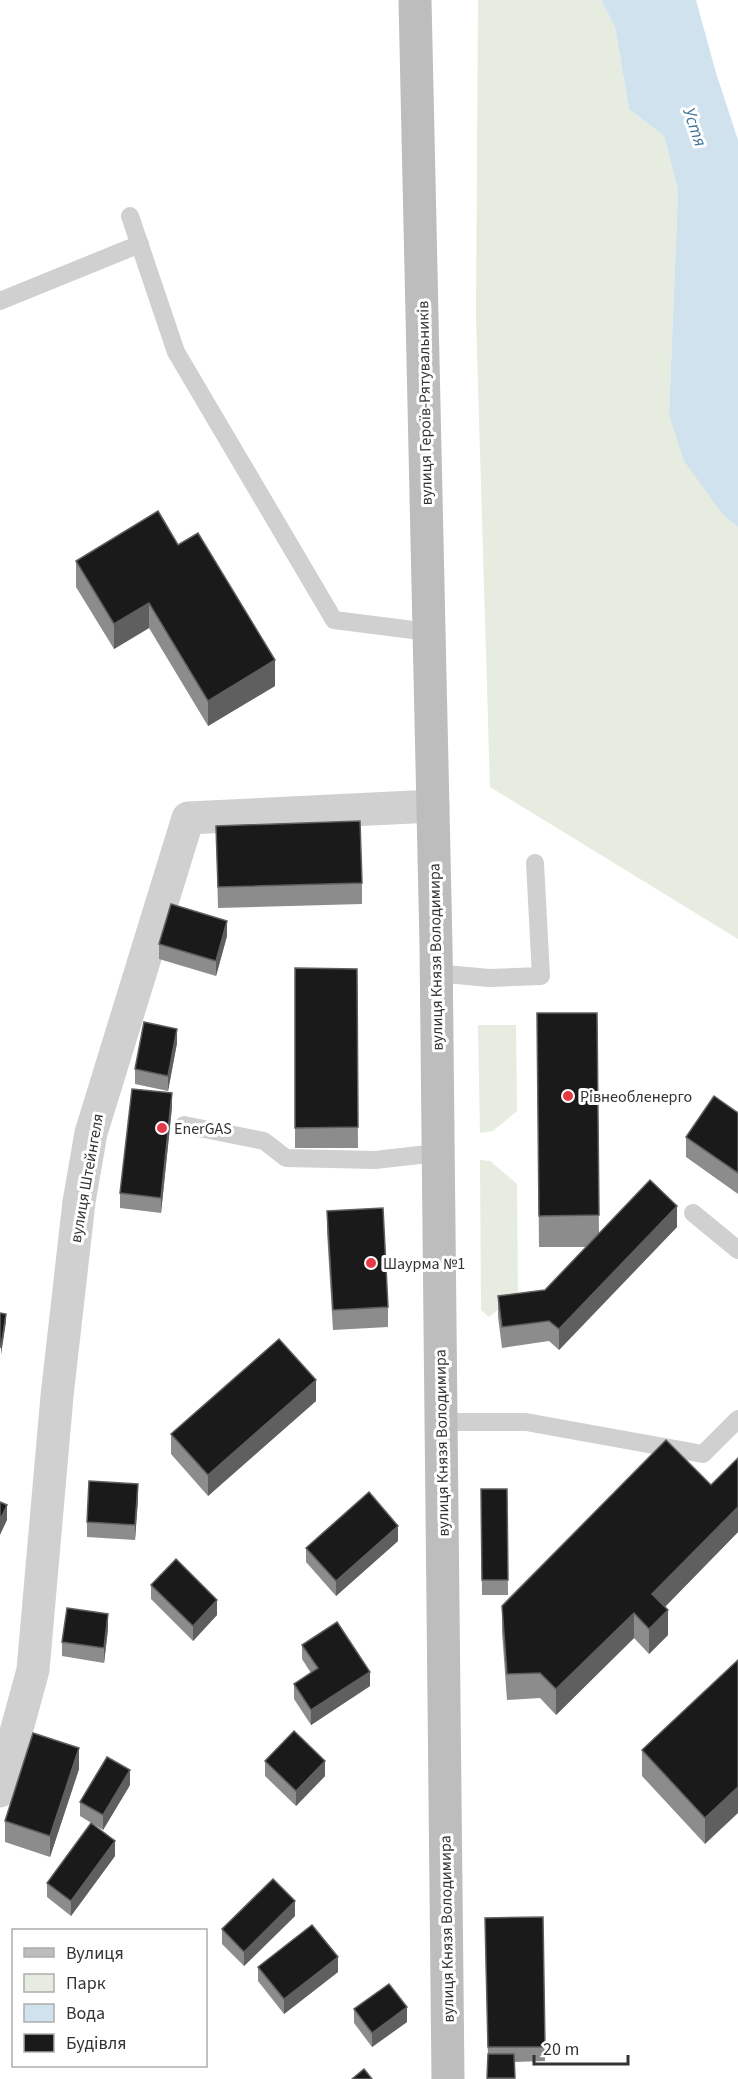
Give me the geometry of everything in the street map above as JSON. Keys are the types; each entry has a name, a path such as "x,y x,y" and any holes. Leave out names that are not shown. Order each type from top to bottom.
{"main road":[{"name":"вулиця Героїв-Рятувальників","path":"415,1 433,806"},
{"name":"вулиця Князя Володимира","path":"433,806 448,2079"}],"street":[{"name":"вулиця Штейнгеля","path":"0,1791 33,1670 57,1396 79,1202 91,1133 188,818 433,806"}],"lane":[{"path":"130,216 176,352 334,620 429,632"},
{"path":"0,302 140,244"},
{"path":"435,973 489,978 541,976 535,863"},
{"path":"184,1125 264,1141 286,1158 375,1160 437,1154"},
{"path":"693,1213 738,1250"},
{"path":"441,1422 526,1422 704,1454 738,1419"}],"green space":[{"path":"478,0 601,0 615,27 629,109 664,136 678,190 669,415 724,516 738,527 738,939 490,787 476,318"},
{"path":"478,1025 516,1025 517,1111 493,1131 480,1133"},
{"path":"480,1160 490,1161 517,1184 518,1295 489,1317 481,1310"}],"water":[{"name":"Устя","path":"601,0 696,0 716,73 738,140 738,527 724,516 684,461 669,415 678,190 664,136 629,109 615,27"}],"building":[{"path":"158,511 178,545 198,533 275,660 208,701 149,603 114,624 76,561"},
{"path":"360,821 362,883 218,887 216,826"},
{"path":"171,904 227,921 216,961 159,944"},
{"path":"295,968 357,969 358,1127 295,1128"},
{"name":"Рівнеобленерго","path":"537,1013 597,1013 599,1215 539,1216"},
{"path":"144,1022 177,1029 168,1076 135,1069"},
{"path":"132,1089 172,1093 161,1198 120,1193"},
{"path":"714,1096 738,1113 738,1173 686,1137"},
{"path":"650,1180 677,1206 559,1329 549,1321 502,1327 498,1296 545,1290"},
{"path":"383,1208 388,1307 333,1310 327,1211"},
{"path":"0,1313 6,1314 1,1347 0,1347"},
{"path":"279,1339 316,1380 208,1475 171,1434"},
{"path":"666,1440 711,1485 738,1458 738,1507 652,1594 668,1610 649,1629 634,1613 556,1689 540,1673 507,1674 502,1606"},
{"path":"89,1481 138,1484 135,1525 87,1522"},
{"path":"481,1489 507,1489 508,1580 482,1580"},
{"path":"369,1492 398,1526 336,1581 306,1548"},
{"path":"0,1502 7,1505 0,1520"},
{"path":"176,1559 217,1600 193,1626 151,1585"},
{"path":"67,1608 108,1614 104,1648 62,1642"},
{"path":"337,1622 370,1672 311,1710 294,1684 318,1668 302,1645"},
{"path":"738,1660 738,1787 705,1818 642,1750"},
{"path":"294,1731 325,1761 296,1791 265,1761"},
{"path":"33,1733 79,1748 50,1836 5,1821"},
{"path":"107,1757 130,1770 103,1815 80,1802"},
{"path":"91,1823 115,1841 71,1901 47,1883"},
{"path":"273,1879 295,1901 244,1952 222,1929"},
{"path":"543,1917 545,2047 488,2047 485,1918"},
{"path":"312,1925 338,1957 284,1999 258,1967"},
{"path":"389,1984 407,2007 372,2033 354,2009"},
{"path":"488,2054 514,2054 515,2078 487,2078"},
{"path":"364,2069 372,2079 352,2079"}],"place":[{"name":"Рівнеобленерго","path":"568,1096"},
{"name":"EnerGAS","path":"162,1128"},
{"name":"Шаурма №1","path":"371,1263"}]}
